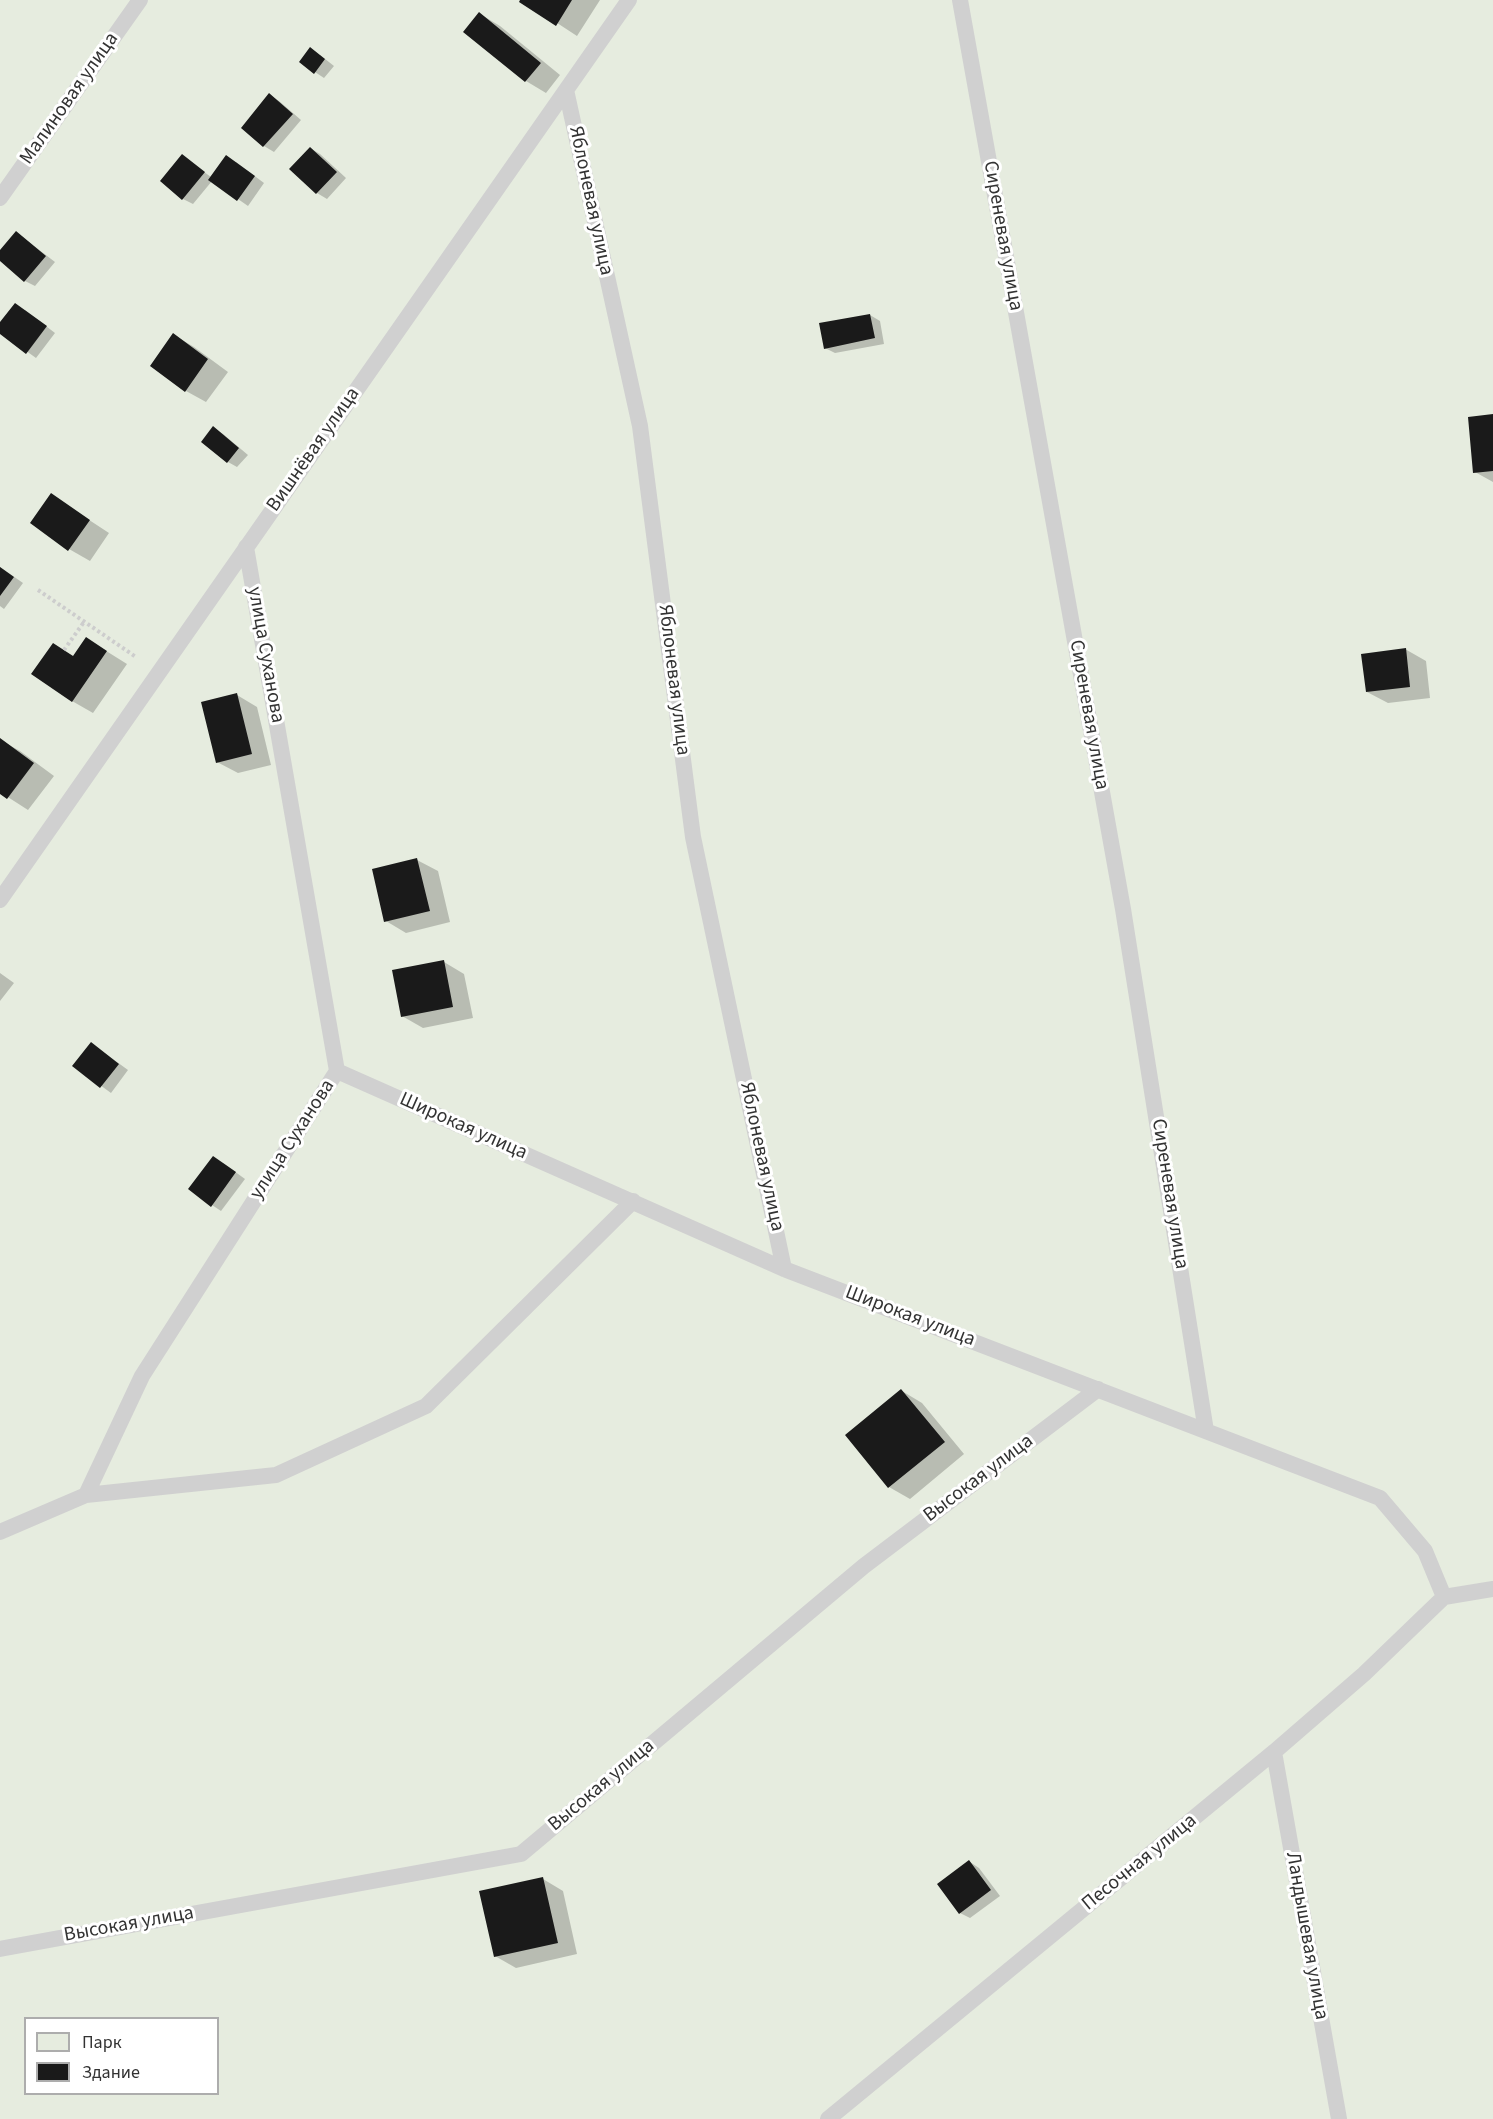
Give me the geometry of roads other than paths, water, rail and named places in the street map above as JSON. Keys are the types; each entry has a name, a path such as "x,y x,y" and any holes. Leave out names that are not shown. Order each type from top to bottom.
{"lane":[{"name":"Малиновая улица","path":"0,198 140,0"},
{"name":"Вишнёвая улица","path":"0,900 629,0"},
{"name":"Сиреневая улица","path":"960,0 1123,909 1206,1431"},
{"name":"Яблоневая улица","path":"566,90 640,426 693,837 784,1269"},
{"name":"улица Суханова","path":"86,1495 142,1376 337,1071 246,548"},
{"name":"Широкая улица","path":"337,1071 784,1269 1380,1498 1425,1551 1444,1597"},
{"path":"0,1532 86,1495 276,1475 426,1406 633,1202"},
{"name":"Высокая улица","path":"0,1949 521,1854 864,1566 1098,1389"},
{"path":"1444,1597 1493,1589"},
{"name":"Песочная улица","path":"828,2119 1274,1752 1364,1674 1444,1597"},
{"name":"Ландышевая улица","path":"1274,1752 1339,2119"}]}
